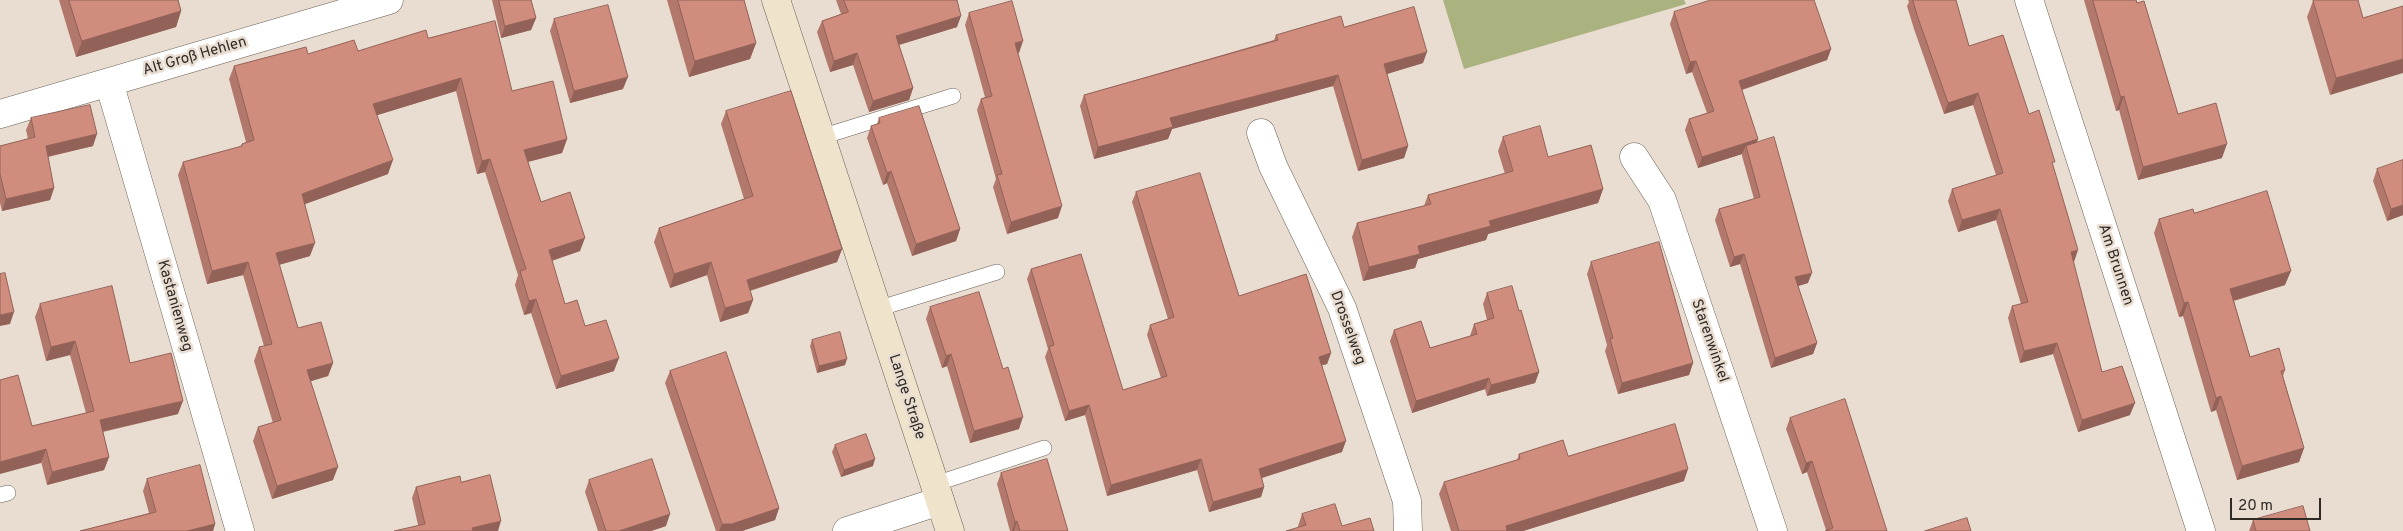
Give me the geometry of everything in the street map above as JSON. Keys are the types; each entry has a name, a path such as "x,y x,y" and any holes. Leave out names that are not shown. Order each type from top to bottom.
{"main road":[{"name":"Lange Straße","path":"776,0 950,531"}],"street":[{"name":"Alt Groß Hehlen","path":"0,114 389,0"},
{"name":"Am Brunnen","path":"2028,0 2202,531"},
{"name":"Kastanienweg","path":"109,82 240,531"},
{"name":"Drosselweg","path":"1261,133 1273,166 1342,308 1407,502 1408,531"},
{"name":"Starenwinkel","path":"1634,157 1662,200 1773,531"},
{"path":"847,531 937,492"}],"lane":[{"path":"821,137 952,96"},
{"path":"877,309 997,272"},
{"path":"937,492 1044,448"}],"green space":[{"path":"1443,0 1684,0 1686,4 1464,69"}],"building":[{"path":"69,0 178,0 181,11 82,41"},
{"path":"499,0 531,0 536,18 505,26"},
{"path":"678,0 744,0 756,43 695,61"},
{"path":"844,0 957,0 961,16 896,36 913,88 873,101 857,53 834,61 822,21 848,12"},
{"path":"1711,0 1814,0 1831,49 1739,81 1758,139 1702,157 1689,119 1714,111 1696,61 1690,62 1674,12"},
{"path":"1913,0 1956,0 1969,46 2003,35 2029,114 2039,110 2055,162 2052,162 2078,250 2071,252 2102,372 2122,366 2135,403 2082,420 2057,343 2024,351 2012,306 2028,302 2000,209 1962,220 1952,189 2003,173 1978,93 1948,103"},
{"path":"2093,0 2136,0 2137,3 2144,1 2178,114 2216,103 2227,144 2143,167 2124,96 2121,97"},
{"path":"2358,0 2363,18 2403,6 2403,59 2336,78 2313,1"},
{"path":"1012,1 1023,41 1015,43 1062,206 1011,222 997,175 1002,174 981,99 992,96 969,13"},
{"path":"608,5 628,77 574,91 554,19"},
{"path":"1414,7 1427,52 1384,64 1408,146 1362,160 1338,75 1170,118 1173,127 1098,147 1084,95 1278,40 1276,35 1341,16 1344,27"},
{"path":"495,21 512,91 553,81 567,139 524,150 541,202 570,192 585,238 549,250 565,304 577,300 585,326 606,320 619,358 561,376 536,299 529,301 520,271 526,269 490,159 482,161 461,78 373,104 393,160 302,194 315,243 276,253 298,328 321,322 333,363 307,370 338,467 277,486 258,427 281,420 259,347 272,344 248,262 212,271 183,162 242,146 242,144 254,140 234,66 306,47 308,54 354,40 358,51 426,30 428,38"},
{"path":"791,91 842,249 747,280 753,300 725,308 711,262 674,274 659,228 753,196 726,111"},
{"path":"90,105 97,134 46,146 54,188 6,199 0,174 0,146 35,137 31,118"},
{"path":"919,106 960,229 916,244 891,171 887,173 871,126 880,123 879,118"},
{"path":"1540,126 1548,157 1591,145 1603,189 1489,221 1491,226 1418,246 1420,254 1369,267 1357,223 1431,204 1428,195 1513,171 1503,137"},
{"path":"1774,137 1812,273 1795,277 1817,343 1775,358 1744,254 1734,257 1719,209 1760,197 1746,146"},
{"path":"2403,160 2403,205 2391,209 2377,169"},
{"path":"1200,173 1239,296 1306,274 1331,353 1319,357 1346,441 1259,469 1264,487 1213,502 1201,459 1111,485 1089,405 1069,411 1049,347 1054,345 1031,269 1081,254 1123,390 1167,376 1150,325 1174,317 1136,192"},
{"path":"2267,191 2291,271 2230,289 2250,357 2279,348 2285,370 2281,371 2304,448 2242,466 2221,396 2216,398 2188,302 2184,303 2159,219 2193,209 2194,213"},
{"path":"1659,242 1693,363 1622,383 1610,339 1613,338 1591,262"},
{"path":"5,273 14,312 0,315 0,274"},
{"path":"112,286 130,363 171,353 183,401 100,420 109,457 52,472 46,449 0,462 0,380 18,375 32,426 94,411 75,341 51,347 40,304"},
{"path":"1512,286 1539,372 1491,385 1489,378 1416,401 1394,330 1421,321 1430,348 1477,334 1474,324 1494,318 1487,293"},
{"path":"979,292 1003,369 1008,367 1023,417 974,431 951,354 946,356 930,307"},
{"path":"840,332 847,359 819,366 812,340"},
{"path":"726,352 779,508 732,524 722,524 670,371"},
{"path":"1845,399 1887,531 1825,531 1833,528 1812,461 1806,463 1790,418"},
{"path":"1675,424 1688,469 1506,526 1507,531 1459,531 1444,482 1520,459 1519,454 1563,440 1568,456"},
{"path":"866,434 875,459 844,470 835,445"},
{"path":"652,459 670,514 619,531 606,531 589,480"},
{"path":"1047,459 1068,531 1020,531 1017,521 1015,522 1001,473"},
{"path":"200,465 215,524 187,531 80,531 156,512 147,479"},
{"path":"490,475 501,521 472,528 473,531 394,531 425,524 416,487 460,476 461,482"},
{"path":"1335,504 1342,526 1370,518 1374,531 1286,531 1306,525 1302,514"},
{"path":"2303,506 2310,531 2256,531 2253,520"},
{"path":"1967,518 1971,531 1925,531"}]}
